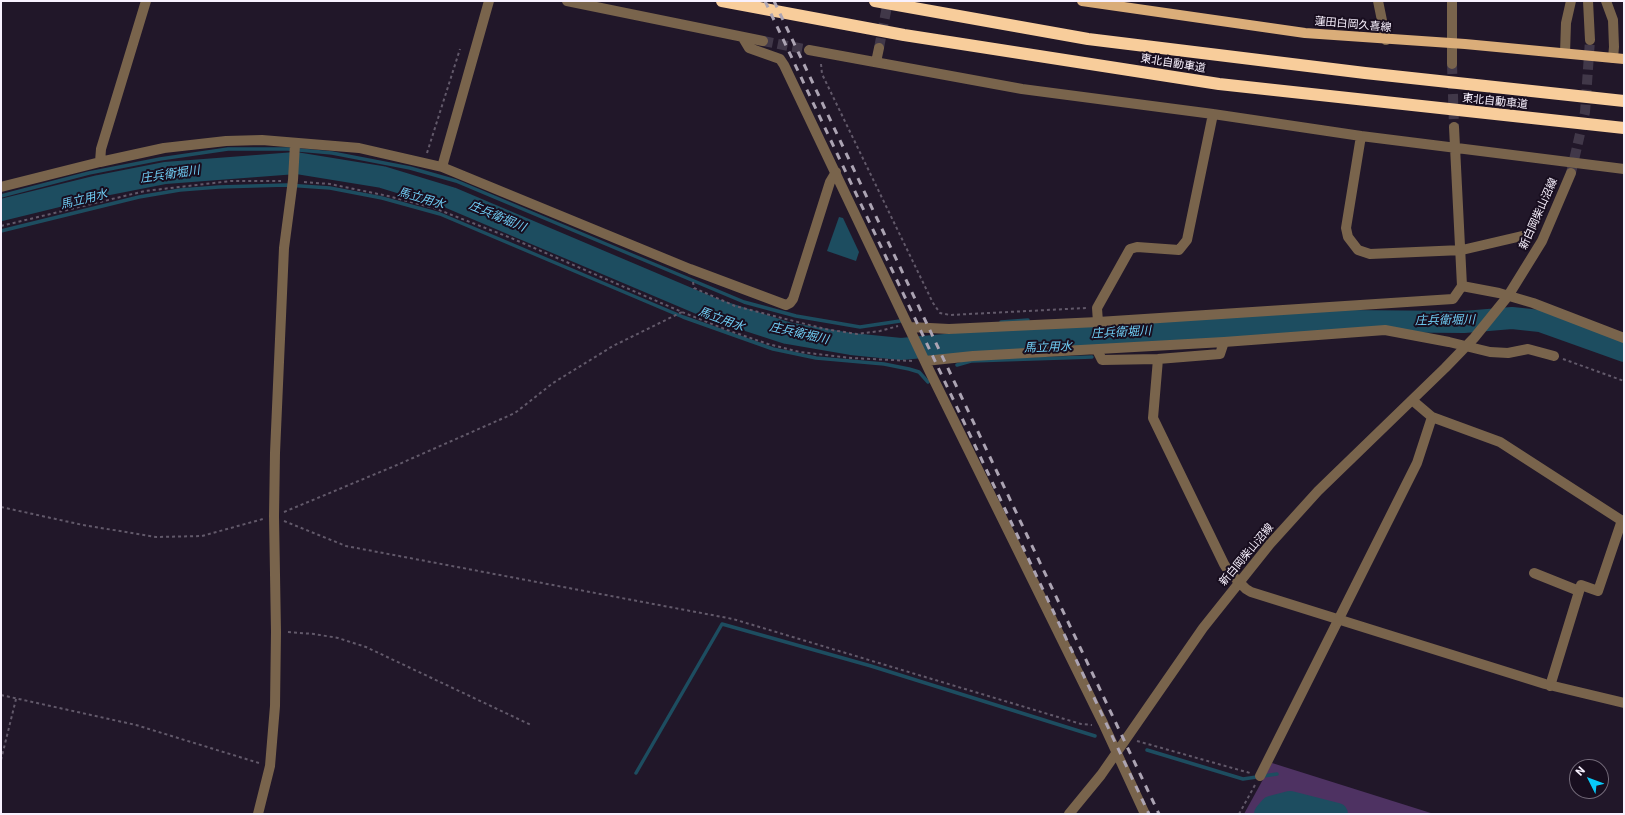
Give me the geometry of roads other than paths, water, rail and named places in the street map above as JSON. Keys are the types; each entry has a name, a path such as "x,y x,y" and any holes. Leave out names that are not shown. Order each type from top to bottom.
{"highway":[{"name":"東北自動車道","path":"722,1 904,35 1219,84 1624,128"},
{"name":"東北自動車道","path":"875,1 1088,39 1365,73 1624,101"}],"main road":[{"name":"蓮田白岡久喜線","path":"1082,1 1305,33 1386,40 1453,43 1624,59"}],"street":[{"path":"100,162 101,149 146,1"},
{"path":"442,167 489,1"},
{"path":"567,1 763,41"},
{"path":"1378,1 1386,40"},
{"path":"1452,1 1452,64"},
{"path":"1565,53 1566,23 1571,1"},
{"path":"1588,1 1590,40"},
{"path":"1606,1 1613,20 1613,58"},
{"path":"743,38 749,48 780,59 784,65 924,358 1102,723 1144,814"},
{"path":"876,62 879,48"},
{"path":"809,50 1022,89 1213,114 1361,136 1624,169"},
{"path":"1098,322 1097,308 1130,249 1137,247 1179,250 1187,240 1213,114"},
{"path":"911,330 1098,322 1453,299 1459,293 1462,286 1462,250 1454,148 1454,127"},
{"path":"1361,136 1346,228 1348,237 1358,250 1370,254 1462,250 1522,236"},
{"path":"1,187 100,162 164,148 226,141 262,140 295,144 320,144 359,148 442,167 690,269 786,305 793,299 830,182 836,172"},
{"path":"258,814 270,766 274,706 276,632 274,516 284,248 293,178 295,144"},
{"name":"新白岡柴山沼線","path":"1070,814 1116,753 1203,628 1238,582 1318,491 1474,338 1505,300 1542,241 1571,172"},
{"path":"1462,286 1505,300 1533,303 1624,338"},
{"path":"924,358 1098,350 1385,330 1449,342 1490,352 1508,353 1528,349 1554,356"},
{"path":"1098,350 1102,360 1158,359 1220,354 1224,342"},
{"path":"1158,359 1153,418 1224,564 1238,582 1251,592 1550,686 1624,703"},
{"path":"1412,400 1432,416 1500,442 1623,521 1598,591 1582,585 1550,686"},
{"path":"1260,776 1417,463 1432,416"},
{"path":"1534,573 1580,591"}],"water":[{"path":"839,217 843,218 859,252 856,261 827,251"}],"waterway":[{"path":"1,196 89,173 160,159 228,149 288,149 332,153 410,168 456,181 744,302 796,316 860,327 900,321"},
{"name":"庄兵衛堀川","path":"1,210 99,186 165,173 296,163 382,177 451,198 713,309 787,333 851,344 901,349 1022,338 1345,321 1464,322 1512,318 1540,321 1624,351"},
{"name":"馬立用水","path":"1,231 139,197 180,190 286,185 330,188 382,198 440,214 683,317 773,349 816,358 884,364 909,369 919,372 928,382"},
{"path":"1001,322 1028,320"},
{"name":"馬立用水","path":"957,365 971,361 1092,357"},
{"path":"636,773 722,624 871,666 1095,736"},
{"path":"1147,750 1243,779 1277,774"},
{"path":"1265,814 1271,807 1290,802 1337,814"}],"tunnel":[{"path":"879,48 888,1"},
{"path":"1571,173 1585,112 1590,40"},
{"path":"763,41 809,50"},
{"path":"1452,64 1454,127"}],"railway":[{"path":"765,1 1149,814"},
{"path":"774,1 1159,814"}]}
